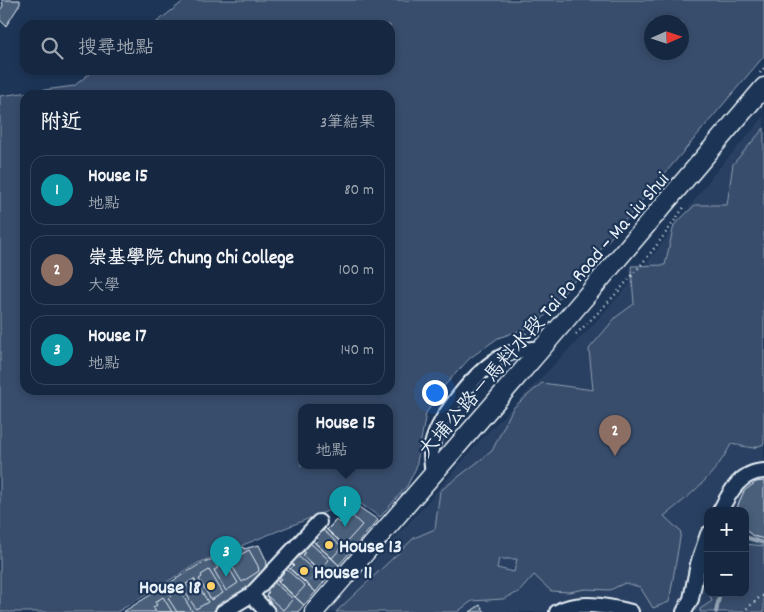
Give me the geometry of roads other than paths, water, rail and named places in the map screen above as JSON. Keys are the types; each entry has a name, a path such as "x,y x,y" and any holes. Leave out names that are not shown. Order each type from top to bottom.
{"main road":[{"name":"大埔公路－馬料水段 Tai Po Road – Ma Liu Shui","path":"314,612 764,87"}],"lane":[{"path":"433,474 431,451 436,434 448,412 467,386 505,355 523,350 542,348"},
{"path":"722,507 736,483 747,475 764,471"},
{"path":"223,612 251,595 319,522"},
{"path":"684,612 691,599 698,564 704,546"},
{"path":"251,595 267,612"},
{"path":"557,612 571,606 612,608 631,612"}],"waterway":[{"path":"749,538 764,543"},
{"path":"716,612 719,597"}],"place":[{"name":"崇基學院 Chung Chi College","path":"615,456"},
{"name":"House 15","path":"345,527"},
{"name":"House 13","path":"329,545"},
{"name":"House 11","path":"304,571"},
{"name":"House 17","path":"226,577"},
{"name":"House 18","path":"211,586"}]}
